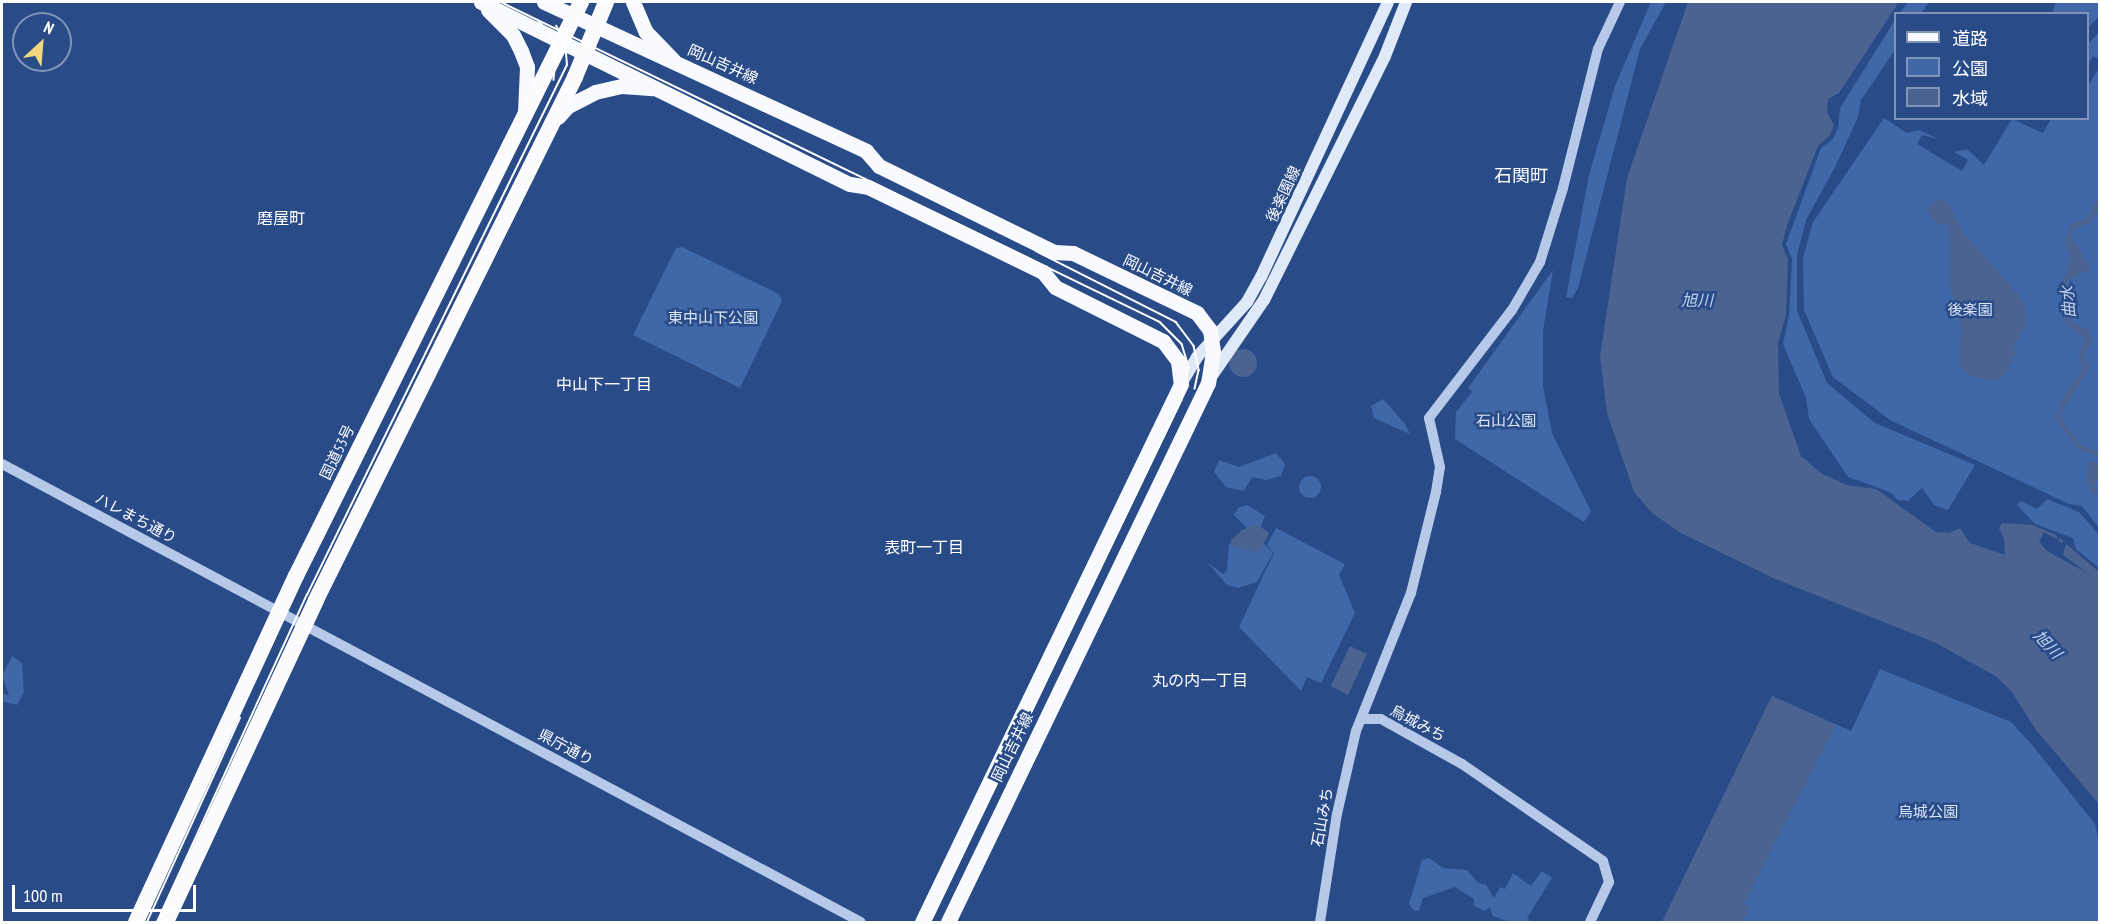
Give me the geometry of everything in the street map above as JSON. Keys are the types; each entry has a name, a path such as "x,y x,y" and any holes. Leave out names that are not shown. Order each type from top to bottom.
{"highway":[{"path":"166,922 305,623 549,127 606,2"},
{"name":"国道53号","path":"136,922 280,610 577,9"}],"main road":[{"path":"477,2 513,34 522,51 527,67 524,116"},
{"path":"482,2 665,89 850,184 868,187 1043,272 1055,287 1163,341 1178,361 1181,384"},
{"name":"岡山吉井線","path":"544,2 577,9 596,26 866,151 879,166 1054,252 1073,253 1197,313 1210,330 1213,365 1208,383 948,922"},
{"path":"633,2 646,32 675,63"},
{"name":"後楽園線","path":"1181,384 1197,357 1247,302 1261,278 1388,2"},
{"name":"後楽園線","path":"1208,383 1264,300 1385,56 1406,2"},
{"path":"549,127 568,106 595,92 622,86 665,89"},
{"name":"岡山吉井線","path":"922,922 1181,384"}],"street":[{"path":"1362,719 1411,593 1436,492 1440,467 1429,417 1512,310 1540,262 1563,188 1598,49 1620,2"},
{"name":"ハレまち通り","path":"2,464 257,598"},
{"name":"県庁通り","path":"257,598 861,922"},
{"name":"石山みち","path":"1320,922 1337,814 1362,719"},
{"name":"烏城みち","path":"1362,719 1381,719 1462,764 1603,861 1610,873 1609,882 1590,922"}],"green space":[{"path":"1651,2 1666,2 1640,49 1578,288 1572,298 1566,297 1589,175 1615,86"},
{"path":"1908,2 1929,2 1922,12 1901,12"},
{"path":"2056,2 2099,2 2099,16 2089,27 2089,12 2052,12"},
{"path":"1894,22 1894,51 1861,100 1858,117 1835,167 1806,220 1797,255 1797,311 1827,383 1875,423 1975,465 1948,510 1934,505 1922,488 1908,501 1898,500 1890,492 1848,477 1809,419 1806,398 1783,344 1789,316 1792,259 1786,244 1821,148 1832,140 1838,129 1840,108"},
{"path":"2099,32 2099,59 2093,56 2089,62 2089,43"},
{"name":"後楽園","path":"2099,68 2099,528 2082,506 2069,504 1890,420 1833,377 1804,310 1803,258 1813,222 1884,118 1907,133 1919,130 1939,139 1922,135 1917,144 1962,171 1968,160 1954,152 1967,149 1984,165 2011,120 2043,133 2050,120 2089,120 2089,84"},
{"name":"東中山下公園","path":"682,247 779,294 782,301 740,388 633,335 676,248"},
{"name":"石山公園","path":"1553,270 1543,331 1543,386 1552,433 1591,511 1584,522 1455,439 1456,412 1472,392 1468,388"},
{"path":"1383,399 1405,424 1410,434 1374,418 1371,406"},
{"path":"1276,453 1285,464 1281,476 1266,480 1252,477 1244,491 1226,487 1214,472 1219,460 1239,467"},
{"path":"1310,476 1320,483 1321,487 1314,497 1310,498 1300,491 1299,487 1306,477"},
{"path":"2047,499 2079,512 2099,535 2099,568 2076,549 2073,538 2035,524 2017,505 2021,501 2037,509"},
{"path":"1247,505 1265,516 1257,536 1273,553 1257,582 1239,588 1227,585 1207,562 1223,574 1227,570 1229,545 1248,529 1234,515 1238,508"},
{"path":"1276,528 1345,564 1339,575 1355,613 1321,683 1307,677 1301,691 1239,627 1274,553 1267,545"},
{"path":"12,656 22,663 24,692 17,705 2,701 2,694 9,695 2,676"},
{"name":"烏城公園","path":"1880,669 2011,722 2033,746 2095,824 2099,842 2099,922 1662,922 1772,696 1851,731"},
{"path":"1429,858 1443,868 1467,870 1478,883 1486,885 1494,898 1500,887 1505,889 1513,873 1531,886 1542,871 1552,878 1527,918 1531,922 1510,922 1493,916 1490,907 1485,911 1474,906 1474,899 1455,887 1423,898 1419,910 1414,911 1409,904 1422,860"}],"water":[{"name":"旭川","path":"1688,2 1899,2 1839,93 1828,99 1827,112 1834,125 1830,135 1818,146 1787,225 1782,245 1788,260 1786,315 1778,343 1779,394 1801,456 1822,474 1847,485 1876,489 1936,532 1949,533 1960,528 1970,543 2005,555 2004,538 1999,529 2002,523 2033,525 2056,535 2099,572 2099,804 2036,730 2012,692 1997,677 1936,643 1773,578 1679,532 1652,513 1634,492 1607,413 1600,356 1627,178"},
{"name":"曲水","path":"2099,195 2099,209 2091,222 2073,230 2070,236 2091,268 2066,282 2072,323 2088,330 2092,342 2084,357 2090,366 2060,416 2080,445 2099,453 2099,457 2079,450 2056,420 2061,402 2084,366 2078,358 2085,338 2065,324 2068,306 2061,287 2071,258 2065,242 2070,225 2088,218"},
{"path":"1937,199 1949,204 1963,232 2018,294 2025,306 2026,324 2014,346 2016,352 2006,373 1997,381 1971,376 1960,367 1961,324 1950,287 1949,225 1938,224 1926,210"},
{"path":"1243,349 1253,353 1257,363 1253,373 1243,377 1233,373 1229,363 1233,353"},
{"path":"2088,461 2099,462 2099,482 2093,483 2099,496 2093,494 2087,481"},
{"path":"1257,524 1269,533 1259,553 1232,546 1231,540 1242,530"},
{"path":"1350,646 1367,654 1348,695 1331,686"},
{"path":"1772,696 1836,725 1744,904 1750,907 1742,922 1662,922"}],"pier":[{"path":"2044,532 2056,539 2060,533 2058,541 2062,543 2067,539 2063,555 2087,573 2047,551 2039,542"}],"tram line":[{"path":"501,2 1160,322 1182,344 1189,367 1182,400 931,922"},
{"path":"538,20 550,34 557,51 554,80"},
{"path":"157,922 307,595 567,65 565,41 556,26"},
{"path":"1036,251 1176,322 1194,346 1199,370 1195,389"},
{"path":"147,922 240,718"}],"district":[{"name":"石関町","path":"1521,176"},
{"name":"磨屋町","path":"281,218"},
{"name":"中山下一丁目","path":"604,384"},
{"name":"表町一丁目","path":"924,547"},
{"name":"丸の内一丁目","path":"1200,680"}]}
